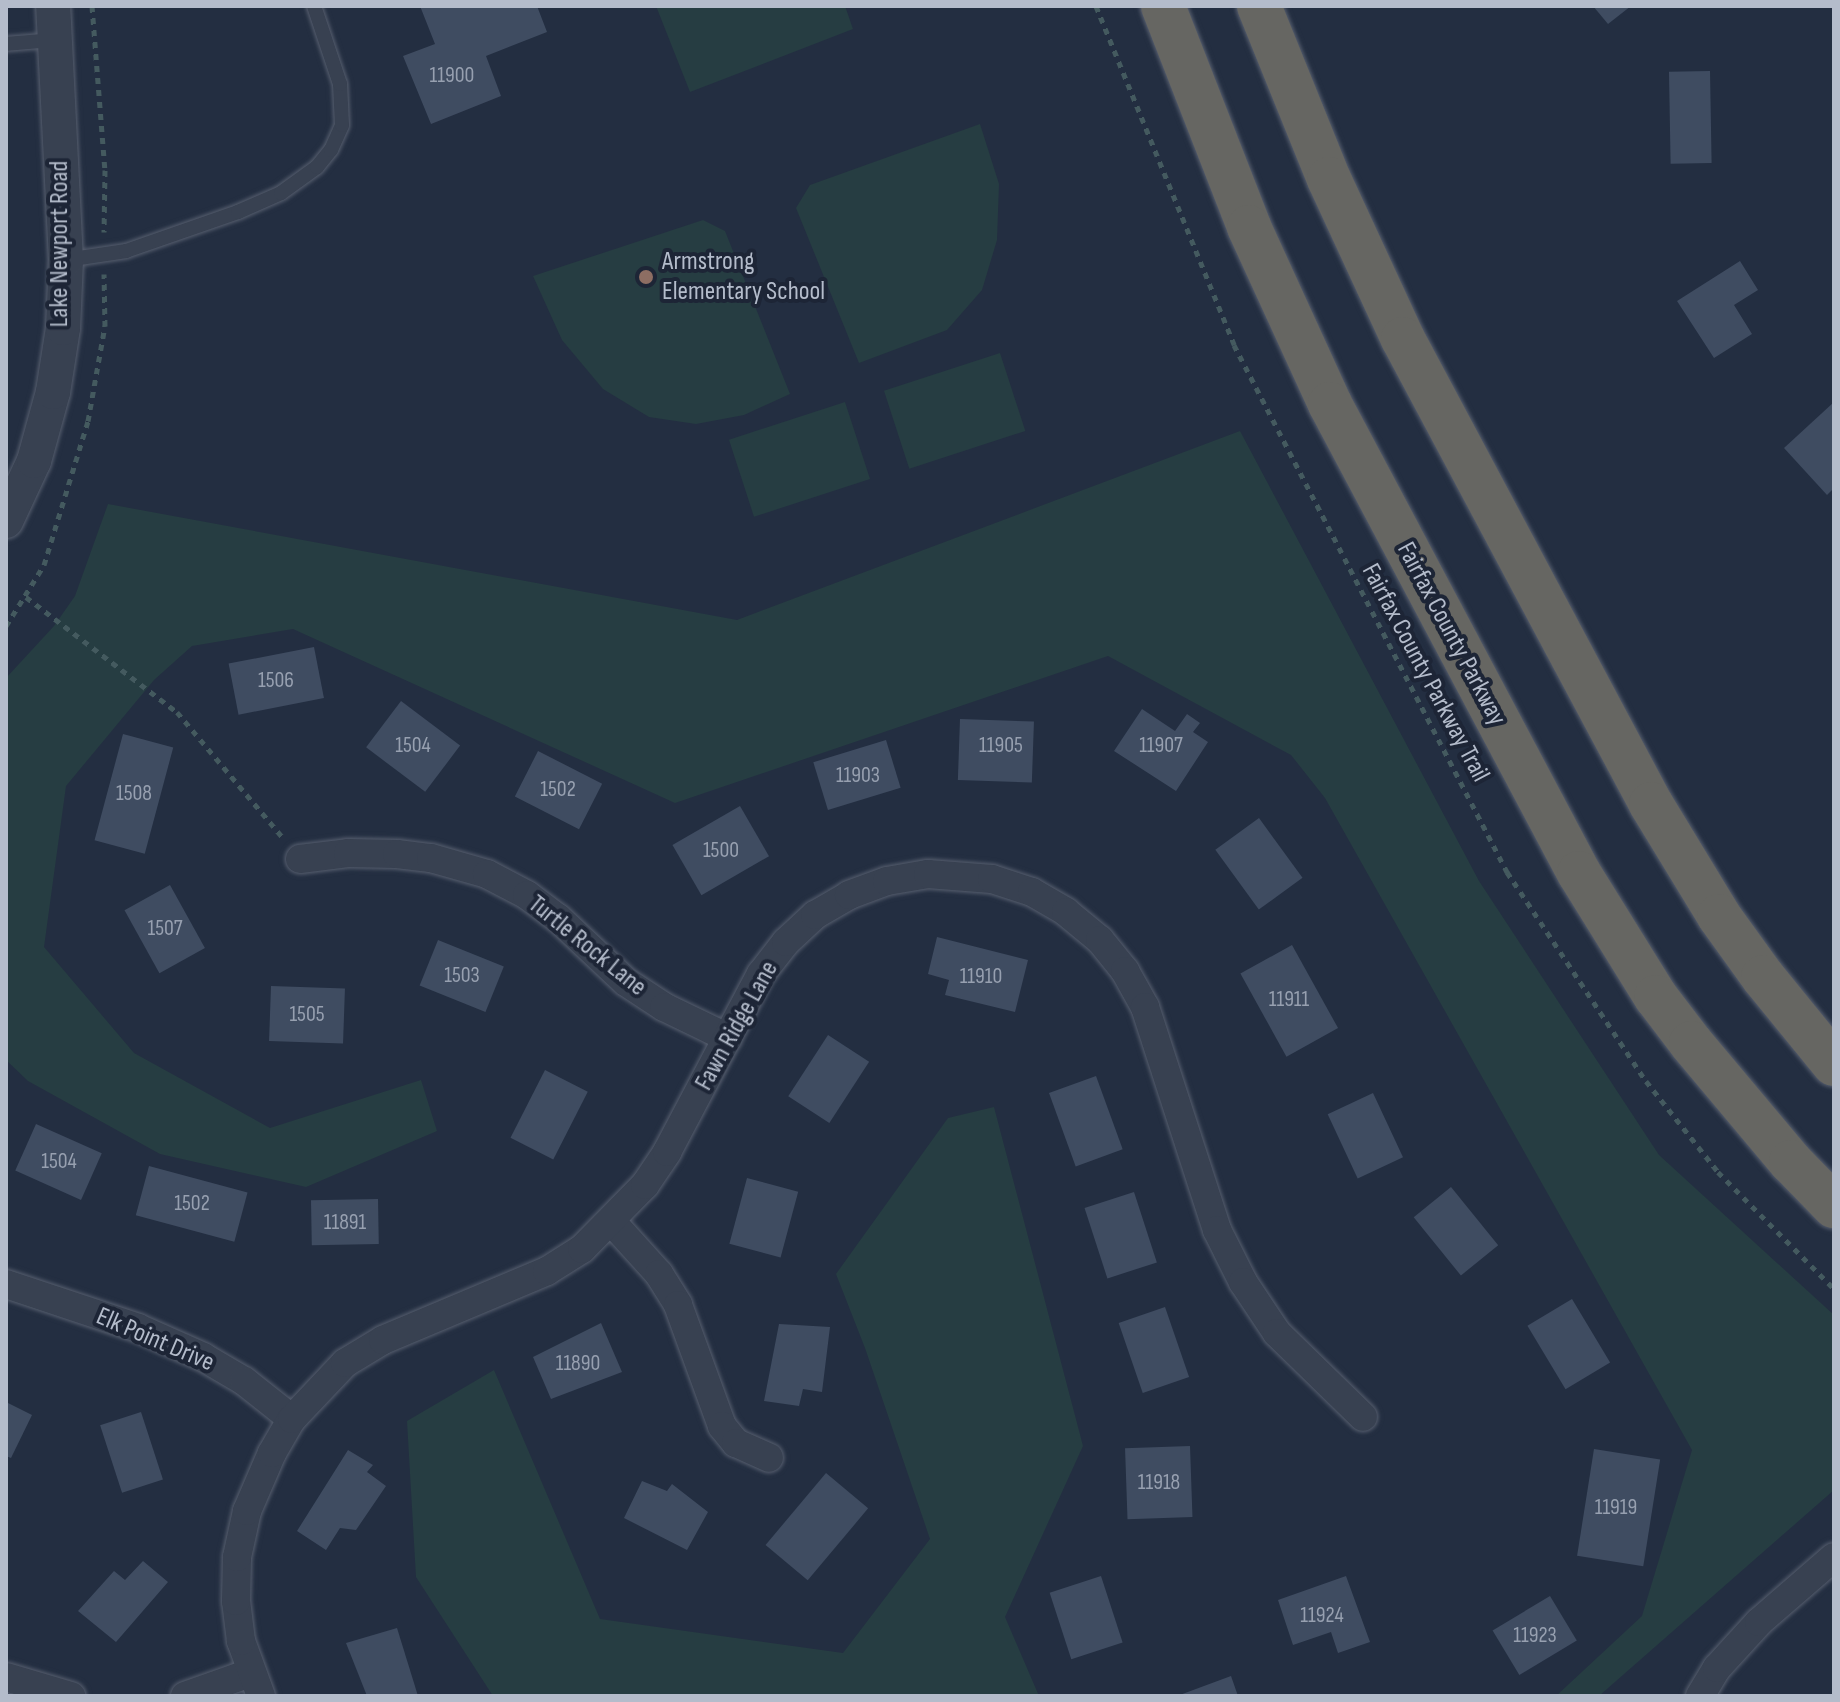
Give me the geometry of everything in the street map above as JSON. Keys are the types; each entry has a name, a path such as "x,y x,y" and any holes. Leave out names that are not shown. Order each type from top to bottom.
{"highway":[{"name":"Fairfax County Parkway","path":"1163,6 1249,227 1330,404 1579,873 1656,997 1691,1043 1782,1152 1834,1206"},
{"path":"1259,6 1329,179 1403,339 1644,791 1719,916 1763,977 1834,1064"}],"street":[{"name":"Lake Newport Road","path":"6,521 28,480 53,392 63,328 66,260 53,6"},
{"name":"Turtle Rock Lane","path":"300,859 348,853 397,854 431,858 487,874 527,895 558,918 626,982 664,1007 728,1038"},
{"name":"Fawn Ridge Lane","path":"256,1685 241,1641 236,1601 237,1557 247,1511 272,1453 292,1419 345,1363 383,1340 547,1271 582,1249 612,1222 667,1152 761,974 786,942 815,915 849,895 875,885 928,874 969,875 1032,892 1066,912 1100,940 1125,971 1145,1007 1217,1230 1243,1282 1277,1333 1363,1417"},
{"path":"612,1222 659,1274 678,1305 722,1426 736,1443 769,1458"},
{"name":"Elk Point Drive","path":"6,1284 138,1328 203,1357 244,1381 292,1419"},
{"path":"1700,1696 1717,1668 1759,1622 1834,1557"},
{"path":"6,1677 71,1696"},
{"path":"185,1696 256,1685"}],"lane":[{"path":"66,260 140,246 281,193 317,167 331,150 342,125 340,84 314,6"},
{"path":"6,44 54,40"}],"path":[{"path":"92,6 105,170 104,254"},
{"name":"Fairfax County Parkway Trail","path":"1096,6 1234,345 1507,872 1646,1081 1718,1172 1834,1289"},
{"path":"26,597 177,712 300,859"}],"green space":[{"path":"656,6 845,6 853,29 690,92"},
{"path":"980,124 999,184 997,240 982,290 947,330 859,363 796,208 810,185"},
{"path":"703,220 725,231 790,394 744,415 696,424 649,417 603,389 562,340 533,276"},
{"path":"1000,353 1025,431 909,469 884,391"},
{"path":"845,402 870,479 754,517 729,440"},
{"path":"1240,431 1479,881 1659,1155 1834,1315 1834,1490 1599,1696 1556,1696 1642,1616 1692,1450 1325,798 1291,755 1108,656 675,803 293,629 192,646 154,680 66,786 44,947 134,1053 270,1128 421,1080 437,1131 306,1187 160,1154 28,1081 6,1060 6,678 54,626 75,596 108,504 737,620"},
{"path":"994,1107 1083,1446 1005,1617 1039,1696 493,1696 416,1577 407,1421 494,1370 600,1619 843,1653 930,1539 865,1348 836,1274 948,1118"}],"building":[{"path":"420,6 537,6 547,32 486,56 501,96 431,124 403,56 435,44"},
{"path":"1593,6 1631,6 1608,24"},
{"path":"1710,71 1712,163 1671,164 1669,72"},
{"path":"1740,261 1758,290 1734,305 1752,334 1714,358 1677,301"},
{"path":"1834,402 1834,488 1827,495 1784,448"},
{"path":"314,647 324,698 239,715 229,664"},
{"path":"401,701 460,746 425,792 366,747"},
{"path":"1142,709 1175,731 1187,714 1200,723 1193,732 1208,742 1176,791 1114,751"},
{"path":"960,719 1034,722 1032,783 958,780"},
{"path":"123,734 173,747 145,854 95,840"},
{"path":"886,740 901,788 828,810 813,762"},
{"path":"538,751 602,784 579,829 515,796"},
{"path":"740,806 769,856 701,895 672,845"},
{"path":"1259,818 1302,878 1259,910 1215,850"},
{"path":"170,885 205,948 159,973 125,910"},
{"path":"937,937 1028,960 1015,1012 945,995 949,980 928,974"},
{"path":"438,940 504,967 485,1012 420,985"},
{"path":"1292,945 1338,1028 1286,1057 1240,974"},
{"path":"271,986 345,989 343,1044 269,1041"},
{"path":"828,1035 869,1062 829,1123 788,1096"},
{"path":"545,1070 588,1092 553,1160 510,1138"},
{"path":"1096,1076 1123,1149 1076,1166 1049,1093"},
{"path":"1373,1093 1403,1157 1358,1178 1328,1114"},
{"path":"36,1124 102,1153 81,1200 15,1171"},
{"path":"149,1166 248,1192 234,1242 136,1215"},
{"path":"747,1178 798,1192 781,1257 729,1244"},
{"path":"1451,1187 1498,1245 1461,1275 1414,1217"},
{"path":"1134,1192 1157,1262 1107,1278 1085,1208"},
{"path":"378,1199 379,1244 312,1245 311,1200"},
{"path":"1572,1299 1610,1362 1566,1389 1527,1326"},
{"path":"1165,1307 1189,1377 1143,1393 1119,1323"},
{"path":"601,1323 622,1372 551,1399 533,1357"},
{"path":"779,1324 830,1327 822,1392 803,1389 799,1406 764,1401"},
{"path":"6,1402 32,1415 11,1458 6,1456"},
{"path":"141,1412 163,1480 122,1493 100,1425"},
{"path":"1190,1446 1192,1517 1128,1519 1125,1448"},
{"path":"1594,1449 1660,1459 1643,1566 1577,1556"},
{"path":"348,1450 373,1465 367,1472 386,1486 356,1530 340,1528 326,1550 297,1531"},
{"path":"826,1473 868,1508 808,1580 766,1545"},
{"path":"642,1481 667,1491 672,1484 708,1512 687,1550 624,1518"},
{"path":"143,1561 168,1582 116,1642 78,1611 114,1571 125,1580"},
{"path":"1101,1576 1123,1643 1071,1659 1050,1593"},
{"path":"1346,1576 1370,1642 1338,1653 1331,1632 1293,1645 1278,1600"},
{"path":"1550,1596 1577,1641 1519,1675 1493,1631"},
{"path":"397,1628 418,1696 367,1696 346,1643"},
{"path":"1231,1676 1238,1696 1177,1696"}],"place":[{"name":"Armstrong Elementary School","path":"646,277"}]}
